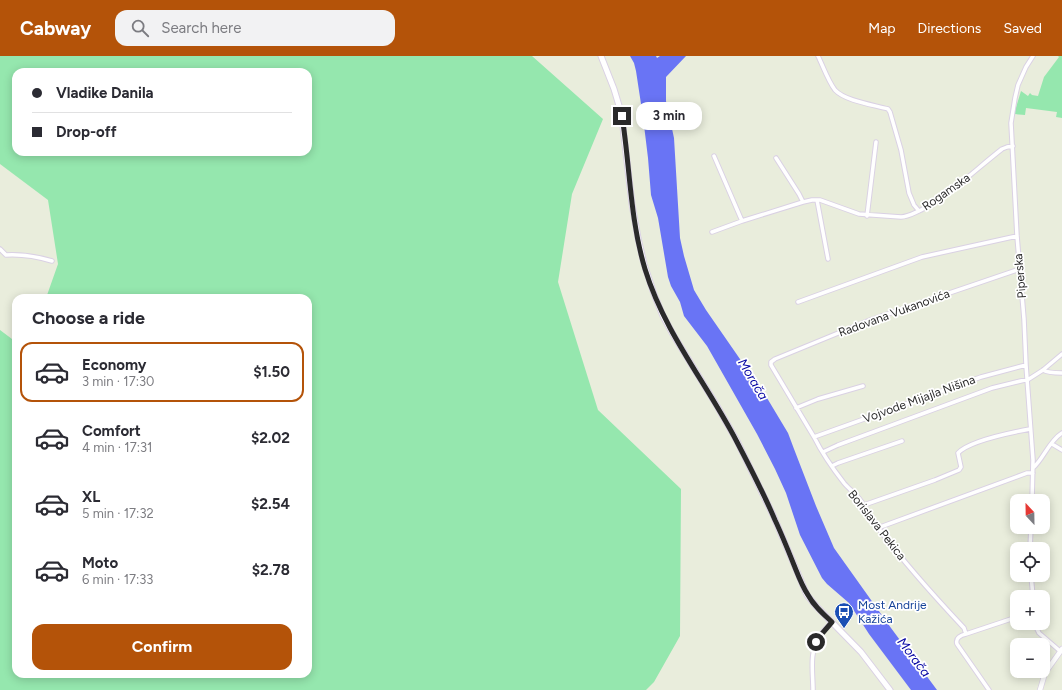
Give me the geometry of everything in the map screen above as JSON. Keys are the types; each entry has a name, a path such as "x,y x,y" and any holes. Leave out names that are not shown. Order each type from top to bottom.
{"main road":[{"path":"601,56 620,109 632,204 638,238 645,268 657,302 678,342 719,408 737,441 773,515 805,590 813,603 861,652 890,690"}],"street":[{"path":"818,56 833,87 838,92 850,99 888,109 890,112 901,150 912,201 919,211"},
{"name":"Piperska","path":"1032,494 1033,468 1024,319 1017,236 1011,123 1015,98 1021,76 1033,56"},
{"path":"867,216 876,142"},
{"name":"Rogamska","path":"712,232 803,202 816,200 867,216 904,217 919,211 947,194 1002,149 1007,146 1013,146"},
{"path":"714,156 742,221"},
{"path":"776,158 800,194 803,202"},
{"path":"816,200 828,259"},
{"path":"798,302 922,257 1017,236"},
{"path":"0,249 6,255 28,255 52,261"},
{"name":"Radovana Vukanovića","path":"771,362 870,320 1020,269"},
{"path":"822,452 838,444 992,388 1027,379 1043,370 1062,354"},
{"name":"Borislava Pekica","path":"771,362 772,367 796,408 832,466 845,484 859,498 879,528 930,592 964,628 966,634"},
{"name":"Vojvode Mijajla Nišina","path":"814,437 982,377 1026,365"},
{"path":"1043,370 1062,373"},
{"path":"796,408 818,399 863,386"},
{"path":"864,505 935,480 958,470 961,467 958,453 962,450 994,437 1030,428"},
{"path":"1033,468 1057,436 1062,433"},
{"path":"832,466 838,462 902,441"},
{"path":"1052,444 1062,450"},
{"path":"879,528 1027,473 1033,473"},
{"path":"989,690 957,644 957,640 962,635 1010,619"},
{"path":"813,690 814,648 820,636 832,622"},
{"path":"1038,630 1061,650 1046,673 1040,690"}],"green space":[{"path":"0,56 532,56 603,119 572,194 558,282 598,410 681,489 680,636 654,682 646,690 0,690 0,330 12,339 12,678 312,678 312,294 47,294 58,264 48,200 0,164"},
{"path":"1058,56 1062,56 1062,118 1056,117 1057,112 1026,108 1025,115 1014,114 1021,91 1028,96 1030,93 1038,96 1044,77 1059,57"}],"water":[{"name":"Morača","path":"630,56 656,56 657,58 660,56 686,56 666,77 666,101 674,138 680,238 694,290 706,310 767,398 788,433 834,548 937,690 911,690 869,634 849,603 822,578 800,535 786,493 757,434 707,346 684,316 680,302 668,277 658,218 651,195 648,158 636,71"}],"place":[{"name":"Most Andrije Kažića","path":"844,629"}],"route":[{"path":"622,116 632,204 638,238 645,268 654,294 663,316 719,408 737,441 773,515 808,596 832,622 816,642"}]}
